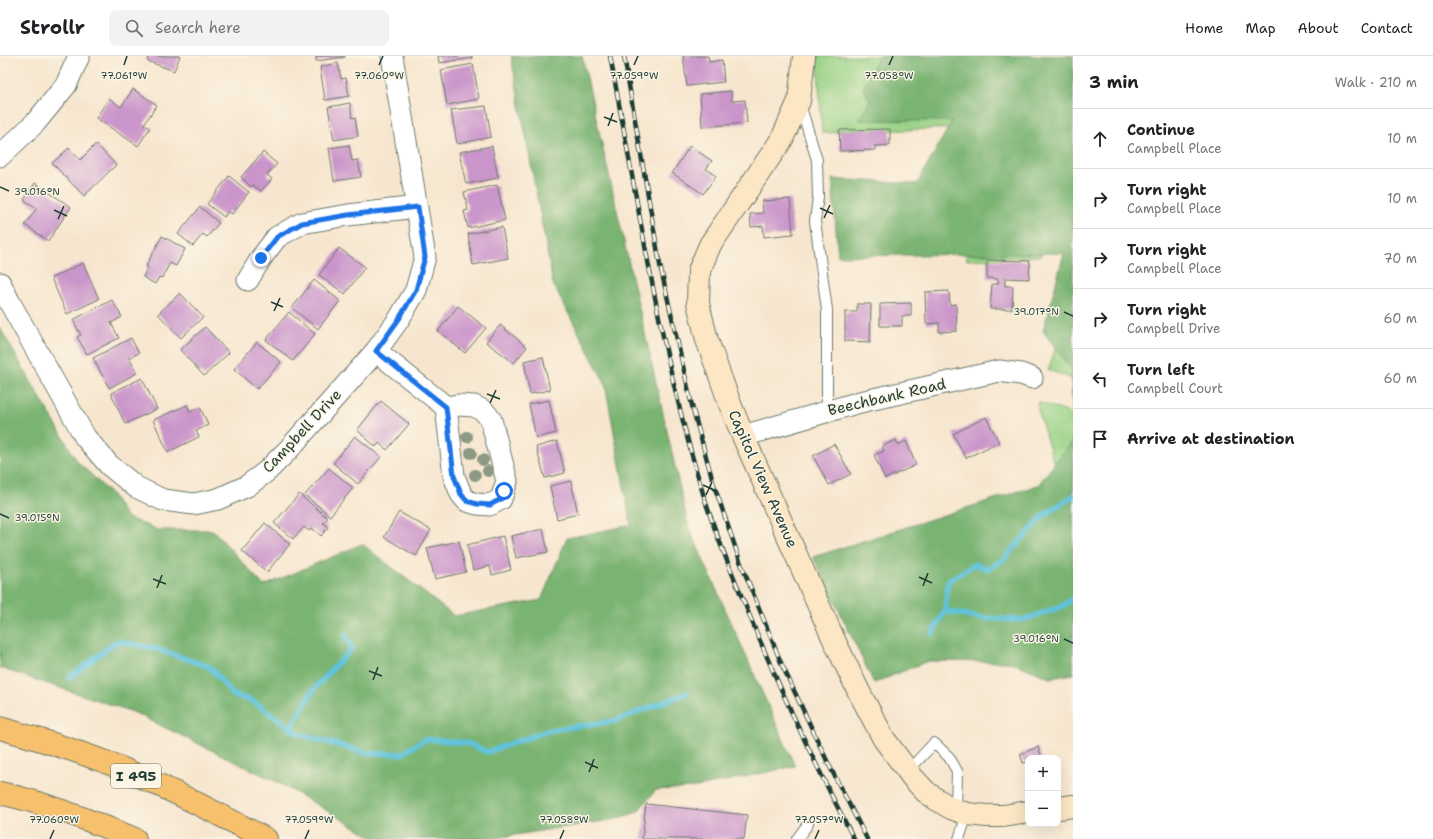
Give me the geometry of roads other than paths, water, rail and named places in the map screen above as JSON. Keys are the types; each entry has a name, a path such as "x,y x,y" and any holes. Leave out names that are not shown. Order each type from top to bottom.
{"highway":[{"name":"I 495","path":"0,728 115,766 194,801 266,839"},
{"path":"0,793 22,798 92,821 135,839"}],"main road":[{"name":"Capitol View Avenue","path":"804,56 799,101 782,138 710,245 699,272 698,303 707,340 743,436 835,642 884,739 926,792 936,799 961,812 987,816 1004,816 1025,812"},
{"path":"1061,808 1073,806"}],"street":[{"path":"0,156 36,122 66,85 79,56"},
{"name":"Campbell Drive","path":"0,283 85,437 109,465 136,487 163,500 194,504 218,499 247,486 267,471 288,450 376,351 399,319 416,290 425,257 392,56"},
{"path":"248,280 261,258 277,237 302,223 348,215 418,207"},
{"path":"376,351 446,407 454,476 461,494 467,501 477,504 490,505 501,499 507,481 491,420 484,411 474,406 458,405 446,407"},
{"name":"Beechbank Road","path":"743,436 827,410 999,371 1021,374 1032,378"}],"lane":[{"path":"799,101 817,160 818,197 815,221 827,310 827,410"},
{"path":"908,770 934,743 949,758 957,771 961,812 959,839"},
{"path":"797,839 808,824"}],"waterway":[{"path":"932,634 945,611 948,581 975,564 988,569 1003,560 1044,515 1073,496"},
{"path":"945,611 982,618 1023,620 1063,606 1073,598"},
{"path":"290,729 314,689 352,648 345,635"},
{"path":"69,678 117,641 157,649 210,667 233,695 253,701 299,734 366,753 402,754 425,739 467,743 487,752 550,730 615,721 687,693"}],"railway":[{"path":"610,56 661,329 673,383 706,504 727,561 769,663 824,781 854,839"},
{"path":"624,56 660,265 693,410 714,485 740,561 782,665 829,765 867,839"}]}
